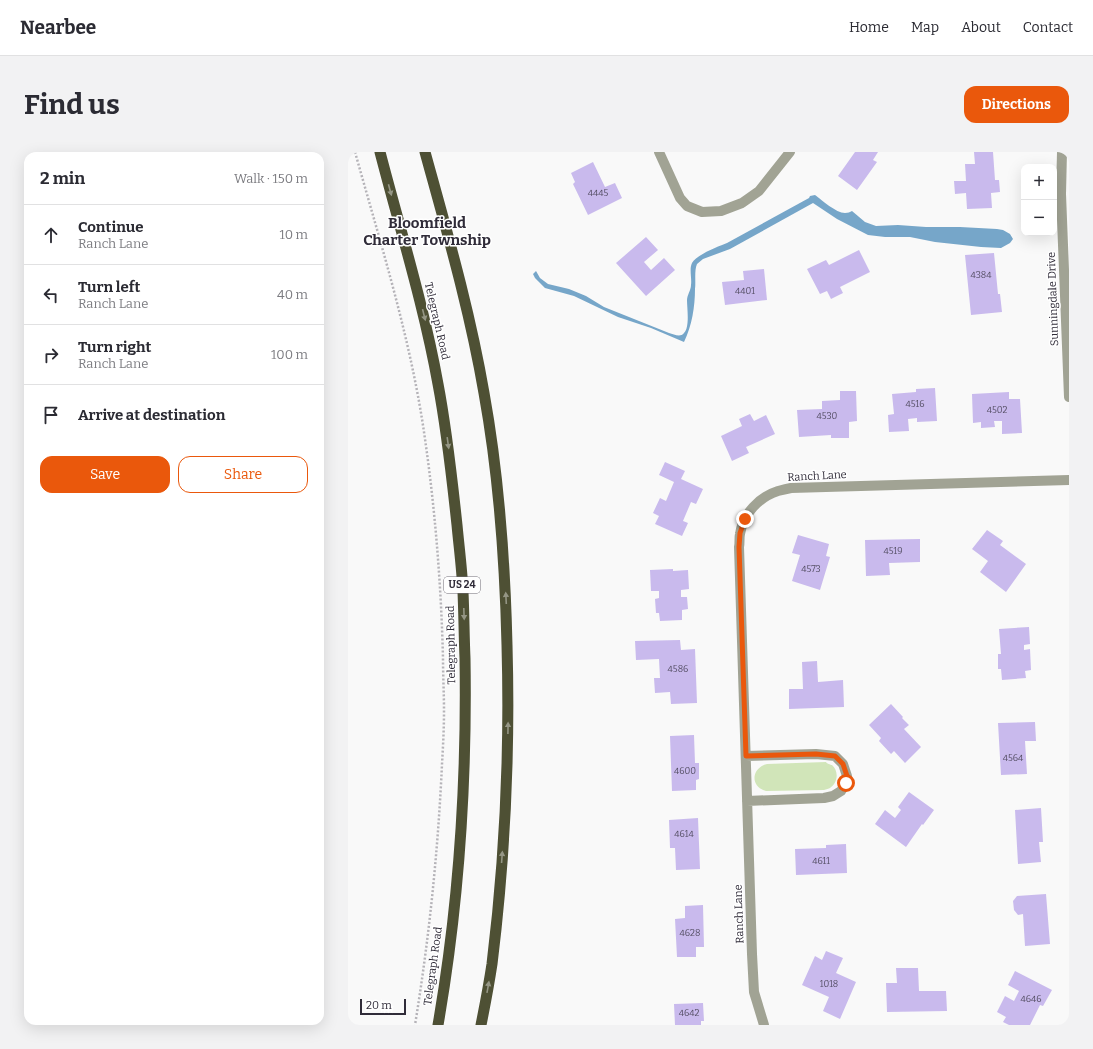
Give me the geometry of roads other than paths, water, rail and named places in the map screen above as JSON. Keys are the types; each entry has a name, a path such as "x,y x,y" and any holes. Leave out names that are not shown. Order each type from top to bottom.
{"highway":[{"name":"Telegraph Road","path":"380,152 424,316 438,383 452,479 463,590 465,695 461,836 451,938 438,1025"},
{"path":"425,152 462,290 484,393 495,463 507,614 508,713 500,888 491,965 481,1025"}],"street":[{"path":"660,152 680,198 687,206 702,212 721,211 742,203 759,191 790,152"},
{"name":"Sunningdale Drive","path":"1062,152 1062,202 1069,397"},
{"name":"Ranch Lane","path":"765,1024 754,992 739,547 740,533 745,519 753,506 765,497 778,491 791,488 1069,480"},
{"path":"746,756 816,754 835,756 843,764 847,776 846,783 841,791 833,796 824,798 747,801"}],"water":[{"path":"815,195 838,211 848,213 852,211 865,222 876,226 898,225 997,229 1003,230 1010,234 1013,239 1010,243 1001,248 935,242 910,237 868,235 837,219 813,203 730,249 703,259 697,264 694,309 684,342 651,328 618,317 574,296 545,288 533,274 536,271 540,278 548,284 569,289 586,296 604,307 669,333 681,335 686,330 687,326 687,298 691,287 691,265 694,260 809,198 810,196"}],"district":[{"name":"Bloomfield Charter Township","path":"427,232"}]}
